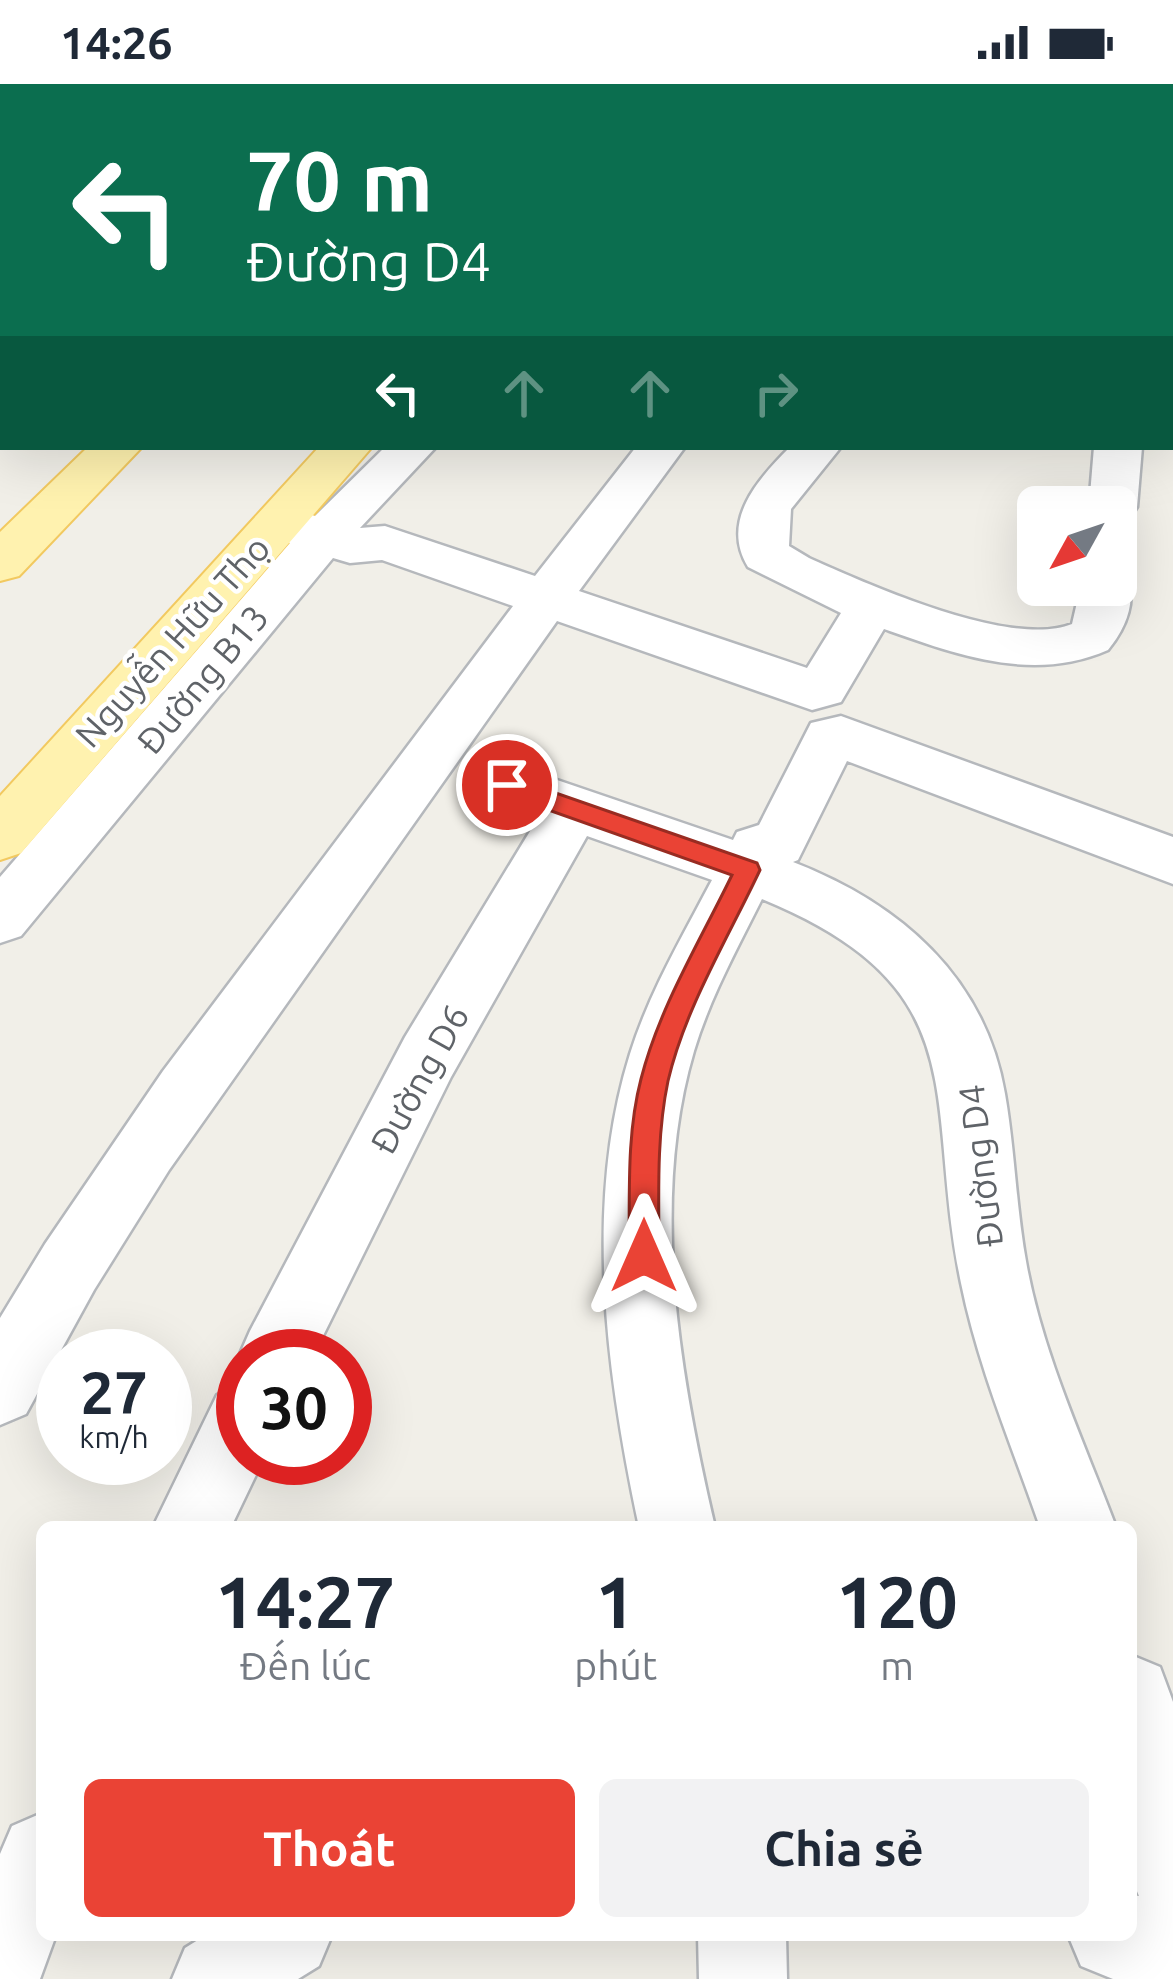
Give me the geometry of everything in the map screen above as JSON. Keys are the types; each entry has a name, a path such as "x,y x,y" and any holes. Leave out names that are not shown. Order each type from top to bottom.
{"main road":[{"path":"0,563 114,450"},
{"name":"Nguyễn Hữu Thọ","path":"0,836 317,535 336,450"}],"street":[{"name":"Đường B13","path":"0,919 317,535 409,450"},
{"path":"0,1390 30,1332 166,1115 660,450"},
{"path":"814,450 762,512 758,534 766,555 820,586 979,641 1028,651 1062,651 1089,640 1102,621 1104,606"},
{"path":"1115,486 1118,450"},
{"path":"317,535 364,567 535,612 827,713 1173,815"},
{"path":"676,1521 655,1416 646,1325 645,1144 655,1080 676,1017 753,859 778,844 827,713 888,609"},
{"path":"827,713 1173,861"},
{"name":"Đường D4","path":"507,785 753,859 880,937 918,974 948,1017 974,1084 992,1268 1036,1422 1076,1521"},
{"name":"Đường D6","path":"289,1329 428,1058 574,808"},
{"path":"194,1521 216,1476"},
{"path":"1137,1722 1173,1875"},
{"path":"1137,1940 1173,1946"},
{"path":"216,1979 278,1941"},
{"path":"742,1941 743,1979"}],"route":[{"path":"507,785 748,870 676,1017 655,1080 645,1144 644,1256"}]}
